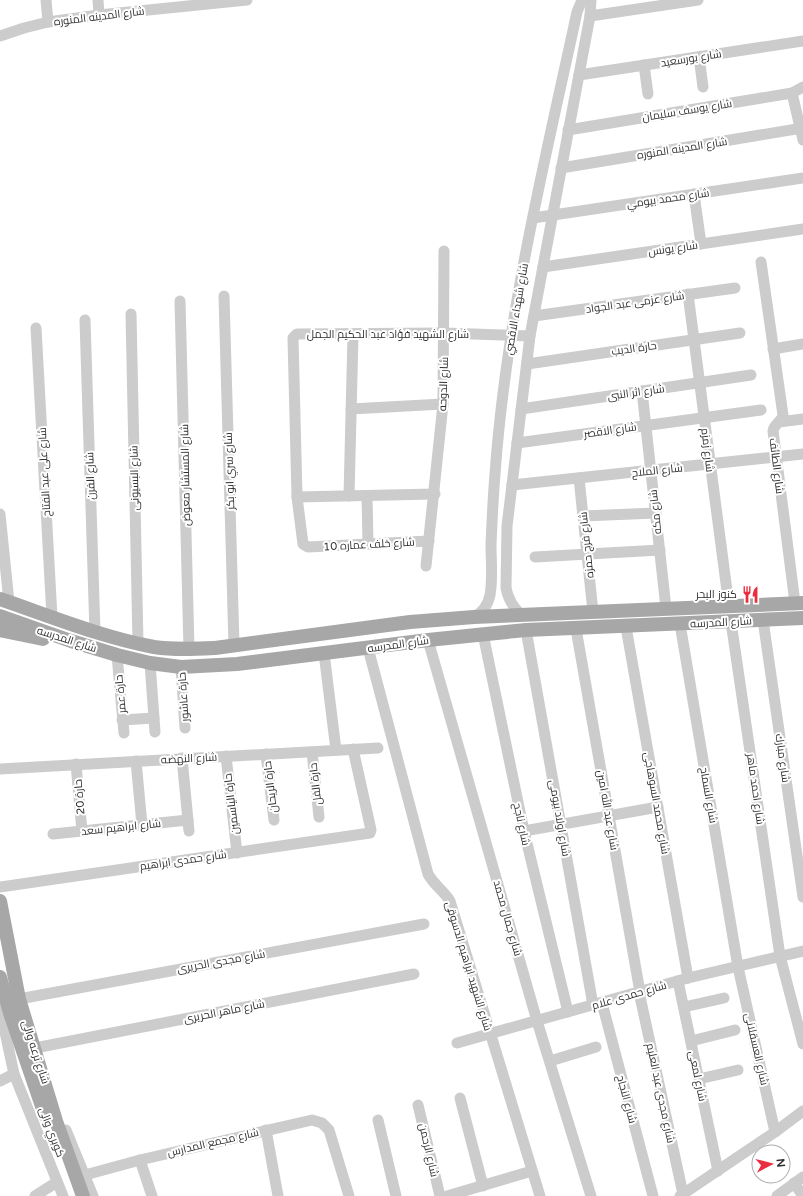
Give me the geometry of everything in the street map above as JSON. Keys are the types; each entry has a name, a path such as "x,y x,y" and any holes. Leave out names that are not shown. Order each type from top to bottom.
{"main road":[{"name":"شارع المدرسه","path":"4,600 95,632 165,648 189,649 214,648 410,622 474,617 799,603"},
{"name":"شارع المدرسه","path":"0,616 71,641 117,655 150,663 181,667 216,666 428,640 526,630 626,627 803,618"},
{"path":"0,630 45,640 71,641"},
{"path":"214,648 216,666"},
{"name":"شارع ترعه والى","path":"0,901 19,999 35,1048 41,1073"},
{"name":"كوبري والى","path":"0,977 10,1013 37,1094 77,1196"},
{"name":"كوبري والى","path":"41,1073 56,1121 83,1196"}],"street":[{"path":"46,0 48,22"},
{"path":"98,0 99,15"},
{"name":"شارع المدينه المنوره","path":"0,36 48,22 99,15 153,5 247,0"},
{"name":"شارع شهداء الاقصي","path":"474,617 480,614 490,595 496,462 510,336 533,218 577,12 582,0"},
{"name":"شارع شهداء الاقصي","path":"521,615 512,606 506,588 507,526 530,336 590,16 591,0"},
{"path":"590,16 698,0"},
{"name":"شارع بورسعيد","path":"579,75 803,41"},
{"path":"699,56 703,87"},
{"path":"644,65 648,94"},
{"name":"شارع يوسف سليمان","path":"568,130 792,93 803,87"},
{"path":"792,93 802,128 803,140"},
{"name":"شارع المدينه المنوره","path":"561,168 802,128"},
{"name":"شارع محمد بيومي","path":"533,218 803,178"},
{"path":"694,194 701,244"},
{"name":"شارع يونس","path":"543,267 803,229"},
{"name":"شارع الدوحه","path":"426,566 443,404 444,251"},
{"name":"شارع الطائف","path":"761,262 783,415 779,422 774,426 773,431 776,458 799,603"},
{"name":"شارع عزمى عبد الجواد","path":"534,316 735,288"},
{"name":"شارع زمزم","path":"688,294 729,606"},
{"name":"شارع سري ابو بكر","path":"224,296 234,645"},
{"name":"شارع المستشار معوض","path":"180,301 189,649"},
{"name":"شارع البسيونى","path":"131,314 138,643"},
{"name":"شارع الفرن","path":"85,320 95,632"},
{"name":"شارع على عبد الفتاح","path":"36,328 52,617"},
{"name":"شارع الشهيد فؤاد عبد الحكيم الجمل","path":"308,547 303,544 302,541 297,497 293,338 297,334 353,335 444,333 530,336"},
{"name":"حارة الديب","path":"527,364 740,333"},
{"path":"349,496 353,335"},
{"path":"773,349 803,344"},
{"name":"شارع اثر النبى","path":"521,409 751,375"},
{"name":"شارع مكه","path":"642,391 666,608"},
{"path":"351,408 443,404"},
{"name":"شارع الاقصر","path":"517,442 761,410"},
{"path":"779,422 803,419"},
{"name":"شارع الملاح","path":"512,485 803,454"},
{"name":"شارع فرج حمزه","path":"579,478 593,612"},
{"path":"297,497 434,494"},
{"path":"368,496 368,544"},
{"path":"583,516 656,513"},
{"path":"0,514 4,600"},
{"name":"شارع خلف عماره 10","path":"308,547 429,540"},
{"path":"535,557 660,550"},
{"name":"شارع مبارك","path":"763,620 803,897"},
{"name":"شارع احمد ماهر","path":"731,622 780,956 801,1030 803,1044"},
{"name":"شارع السماح","path":"680,624 738,966"},
{"name":"شارع محمد السوهاجى","path":"626,627 658,807 683,980"},
{"name":"شارع عبد الله امين","path":"576,628 640,992"},
{"name":"شارع اولاد بيومى","path":"526,630 561,824 598,1004"},
{"name":"شارع ناجح","path":"483,634 524,831 568,1012"},
{"name":"شارع جمال محمد","path":"428,640 537,1021 591,1196"},
{"name":"شارع الشهيد ابراهيم الدسوقى","path":"368,648 428,874 431,881 447,896 450,901 540,1196"},
{"path":"324,653 336,750"},
{"name":"حارة عمر","path":"117,655 124,733"},
{"path":"150,663 155,732"},
{"name":"حارة عاشور","path":"181,667 185,728"},
{"path":"122,720 154,718"},
{"name":"شارع النهضه","path":"0,769 378,748"},
{"name":"شارع حمدى ابراهيم","path":"0,887 370,833 371,830 353,749"},
{"name":"حارة الفل","path":"312,752 319,817"},
{"name":"حارة الريحان","path":"266,754 274,820"},
{"name":"حارة الياسمين","path":"226,756 237,852"},
{"path":"182,758 189,831"},
{"path":"136,761 142,824"},
{"name":"حارة 20","path":"76,764 82,831"},
{"path":"524,831 658,807"},
{"name":"شارع ابراهيم سعد","path":"53,834 188,820"},
{"name":"شارع مجدى الحريرى","path":"19,999 424,924"},
{"name":"شارع حمدى علام","path":"457,1043 683,980 803,951"},
{"name":"شارع العسقلانى","path":"738,966 775,1132"},
{"name":"شارع ماهر الحريرى","path":"35,1048 414,974"},
{"name":"شارع لمعى","path":"683,980 684,1007 718,1171"},
{"name":"شارع مجدى عبد العليم","path":"640,992 681,1195"},
{"name":"شارع ترعه والى","path":"0,998 1,1019 14,1074 63,1196"},
{"path":"684,1007 724,998"},
{"name":"شارع النجاح","path":"598,1004 653,1196"},
{"path":"691,1041 734,1030"},
{"path":"550,1061 596,1047"},
{"path":"699,1079 738,1070"},
{"name":"شارع ترعه والى","path":"41,1073 93,1196"},
{"path":"0,1081 14,1074"},
{"path":"460,1098 483,1186"},
{"name":"شارع الرحمن","path":"418,1105 440,1196"},
{"path":"681,1195 775,1132 803,1111"},
{"name":"شارع مجمع المدارس","path":"85,1175 140,1160 312,1120 322,1123 329,1130 349,1196"},
{"path":"378,1120 396,1196"},
{"path":"266,1130 278,1196"},
{"path":"140,1160 152,1196"},
{"path":"447,1196 532,1171"},
{"path":"777,1196 799,1180 803,1196"},
{"path":"35,1196 57,1182"}],"place":[{"name":"كنوز البحر","path":"750,594"}]}
